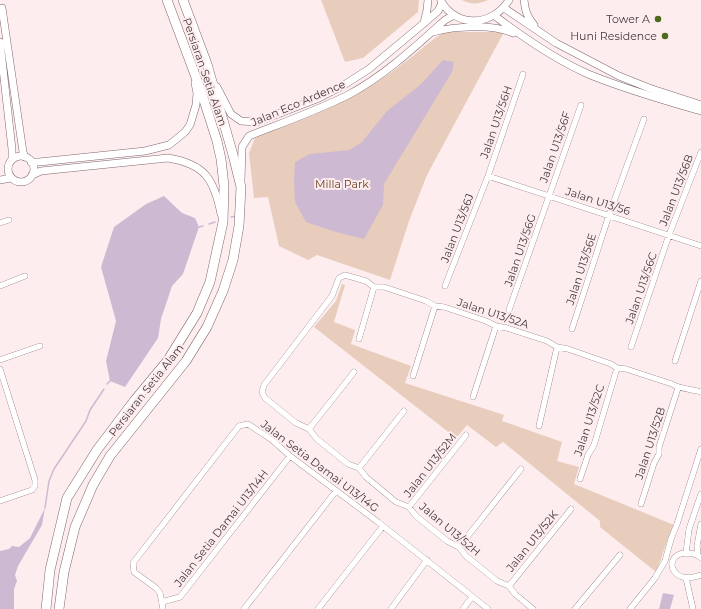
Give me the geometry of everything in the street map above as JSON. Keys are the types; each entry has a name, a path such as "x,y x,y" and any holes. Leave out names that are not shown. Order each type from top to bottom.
{"highway":[{"name":"Persiaran Setia Alam","path":"46,609 50,570 67,498 97,450 134,401 168,360 197,313 210,282 223,222 224,186 217,141 193,68 167,0"},
{"name":"Persiaran Setia Alam","path":"59,609 64,572 75,527 93,485 110,456 186,361 207,327 223,291 233,260 239,226 241,187 207,64 183,0"},
{"path":"64,572 64,609"}],"street":[{"path":"424,24 428,0"},
{"path":"441,2 454,15 468,20 482,21 495,16 504,8 509,0"},
{"path":"524,0 528,19 544,37"},
{"name":"Jalan Eco Ardence","path":"207,64 220,95 231,114 241,121 257,122 319,98 344,85 369,69 438,11 441,2"},
{"path":"2,6 23,152 25,157 31,162 33,168 32,175"},
{"path":"504,8 544,37 619,76 649,88 701,105"},
{"name":"Jalan Eco Ardence","path":"241,187 243,164 242,147 249,136 322,107 349,94 386,70 445,20 454,15"},
{"path":"495,16 524,38 556,58 587,73 614,84 701,111"},
{"path":"431,33 455,28 494,28 505,29 524,38"},
{"path":"0,42 12,159 8,168 11,178 18,182 22,182 41,171 168,158 191,164 207,175 212,184 223,222"},
{"path":"31,162 145,151 169,145 186,132 192,120 196,105 197,93 193,68"},
{"name":"Jalan U13/56H","path":"488,176 523,74"},
{"name":"Jalan U13/56F","path":"549,196 581,105"},
{"name":"Jalan U13/56E","path":"572,329 609,215 644,119"},
{"name":"Jalan U13/56B","path":"669,235 701,152"},
{"path":"12,159 18,156 25,157"},
{"path":"0,172 8,168"},
{"name":"Jalan U13/56","path":"488,176 701,246"},
{"name":"Jalan U13/56J","path":"445,286 488,176"},
{"path":"0,180 11,178"},
{"name":"Jalan U13/56G","path":"509,310 549,196"},
{"path":"0,223 9,220"},
{"name":"Jalan U13/56C","path":"631,347 669,235"},
{"name":"Jalan U13/52A","path":"262,392 264,385 332,296 341,276 345,275 366,281 374,287 384,287 426,301 435,306 444,307 486,321 496,326 547,341 557,347 568,349 611,364 617,368 626,369 665,381 678,388 687,388 701,392"},
{"path":"0,286 25,276"},
{"path":"675,361 701,281"},
{"path":"359,339 374,287"},
{"path":"413,376 435,306"},
{"path":"474,397 496,326"},
{"path":"0,360 40,346"},
{"path":"539,426 557,347"},
{"name":"Jalan U13/52C","path":"580,479 588,455 594,445 617,368"},
{"path":"0,369 34,474 35,486 28,492 0,501"},
{"path":"309,429 354,372"},
{"name":"Jalan U13/52B","path":"641,504 654,463 659,454 659,447 678,388"},
{"name":"Jalan U13/52H","path":"262,392 265,398 296,423 309,429 317,439 348,464 359,468 366,477 396,502 409,507 416,516 447,541 459,547 466,556 497,581 509,586 515,594 533,609"},
{"path":"359,468 404,411"},
{"name":"Jalan Setia Damai U13/14G","path":"162,602 160,594 156,588 140,578 134,572 133,563 239,426 248,424 272,440 290,456 384,526 488,609"},
{"name":"Jalan U13/52M","path":"409,507 466,435"},
{"path":"630,609 655,578 665,561 701,449"},
{"name":"Jalan Setia Damai U13/14H","path":"162,602 180,597 290,456"},
{"path":"459,547 521,469"},
{"path":"244,609 336,491"},
{"path":"686,553 690,529 701,494"},
{"name":"Jalan U13/52K","path":"509,586 571,509"},
{"path":"701,524 697,546 699,556 686,553 680,554 675,557 672,563 673,569 676,573 686,578 701,575"},
{"path":"318,609 384,526"},
{"path":"575,609 620,555"},
{"path":"391,609 427,560"},
{"path":"665,561 672,563"},
{"path":"686,578 693,609"},
{"path":"463,609 472,597"},
{"path":"162,602 163,609"}],"green space":[{"path":"321,0 419,0 418,12 363,58 345,62"},
{"path":"462,0 488,0 469,3"},
{"name":"Milla Park","path":"446,32 504,32 427,175 409,221 390,280 317,255 308,260 279,246 268,197 254,198 249,153 255,138 315,114 358,94 386,76 431,41"},
{"path":"342,284 345,285 334,322 355,330 351,344 411,366 405,383 504,415 502,421 562,442 557,461 579,467 574,484 674,525 656,572 600,527 600,521 503,442 496,447 467,425 456,438 314,327 336,301"}],"shaded area":[{"path":"443,60 454,62 452,72 384,184 383,205 364,239 306,222 295,202 295,162 310,154 349,150 361,143 387,111 420,85"},
{"path":"164,196 182,213 195,218 199,227 183,274 172,286 161,319 158,338 125,387 110,381 106,361 116,321 101,267 114,227 146,204"},
{"path":"45,508 42,525 18,566 15,575 17,581 14,589 14,609 0,609 0,551 9,549 12,546 19,547 30,538"},
{"path":"663,593 674,595 670,609 659,609"}],"waterway":[{"path":"231,217 237,216"},
{"path":"209,224 215,222"},
{"path":"199,227 203,226"},
{"path":"107,384 110,381"},
{"path":"45,508 49,481 54,469 86,421 90,410 104,389"}],"place":[{"name":"Tower A","path":"658,19"},
{"name":"Huni Residence","path":"665,36"}]}
